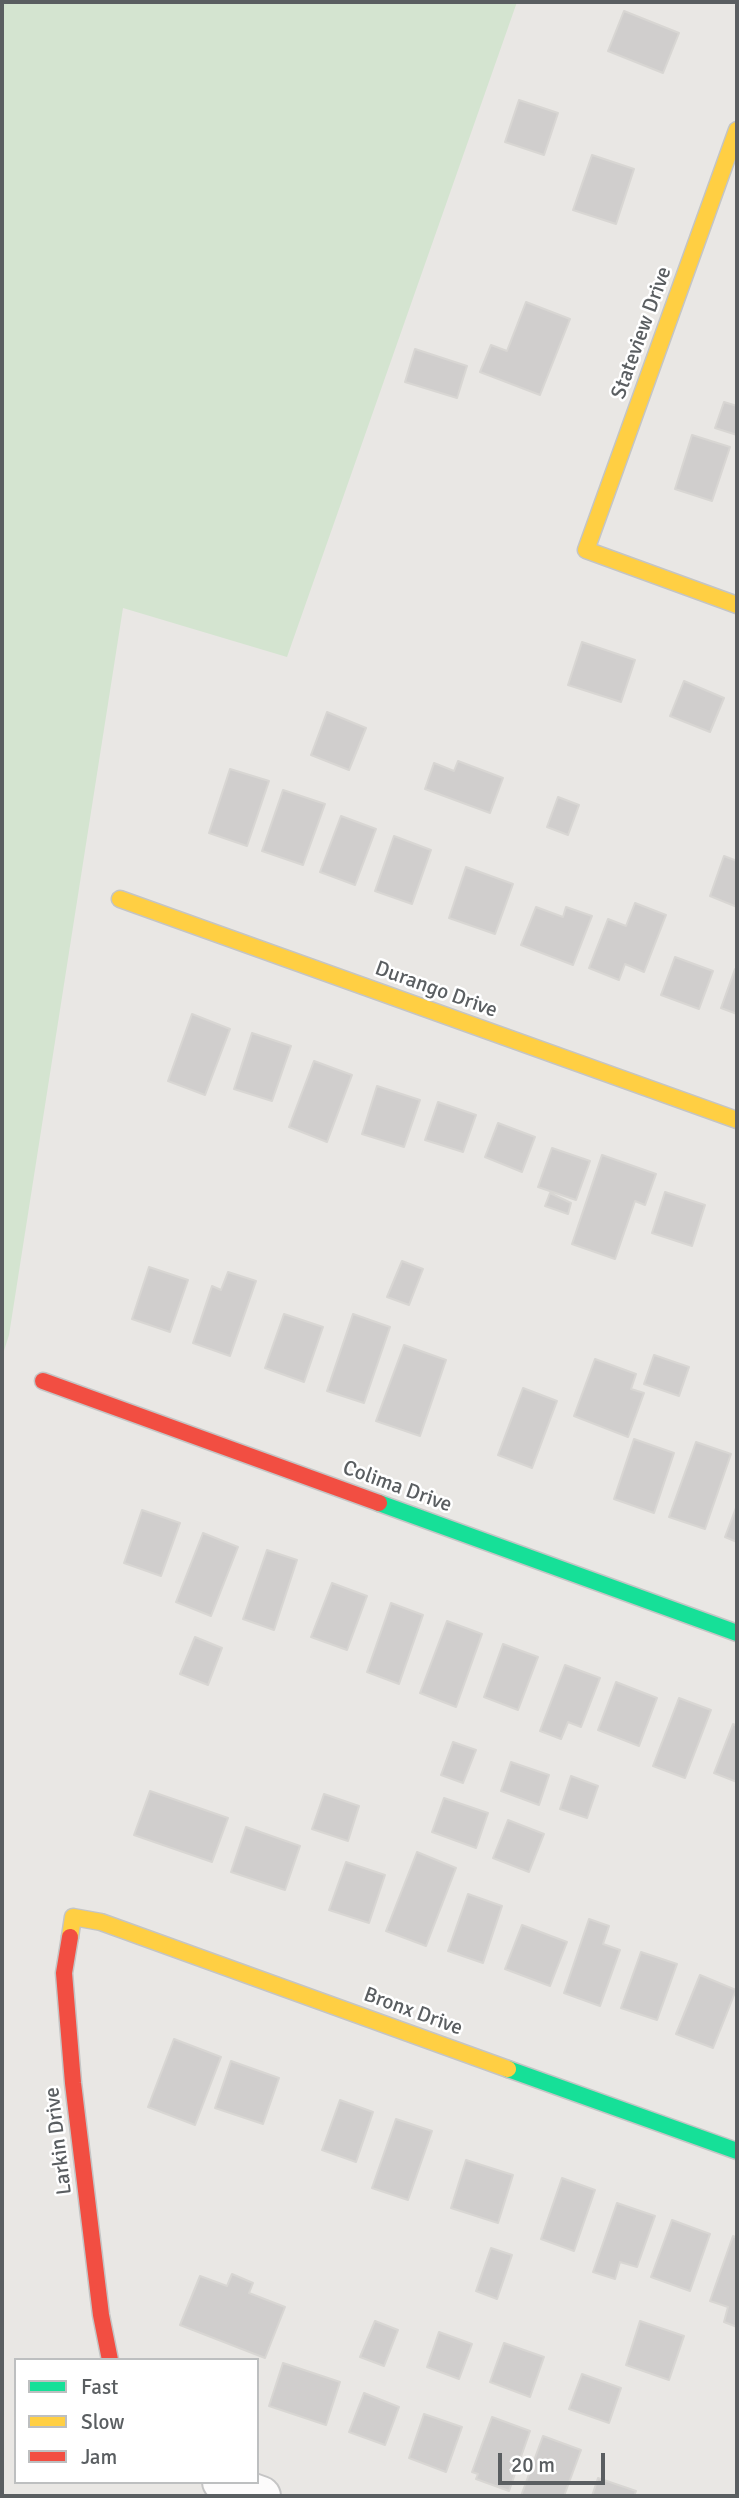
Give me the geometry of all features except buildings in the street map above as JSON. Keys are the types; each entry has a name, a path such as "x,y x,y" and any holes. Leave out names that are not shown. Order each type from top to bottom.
{"street":[{"name":"Stateview Drive","path":"737,130 586,550 737,605"},
{"name":"Durango Drive","path":"120,899 737,1120"},
{"name":"Colima Drive","path":"43,1381 737,1633"},
{"name":"Bronx Drive","path":"73,1917 101,1922 737,2151"},
{"name":"Larkin Drive","path":"73,1917 64,1973 67,2014 100,2301 110,2358"},
{"path":"228,2484 261,2496"}],"green space":[{"path":"2,2 517,2 287,657 123,608 9,1335 2,1357"}],"traffic: fast":[{"path":"379,1503 737,1633"},
{"path":"508,2069 737,2151"}],"traffic: slow":[{"path":"737,130 586,550 737,605"},
{"path":"120,899 737,1120"},
{"path":"70,1937 73,1917 101,1922 508,2069"}],"traffic: jam":[{"path":"43,1381 379,1503"},
{"path":"70,1937 64,1973 73,2083 101,2315 110,2358"}]}
